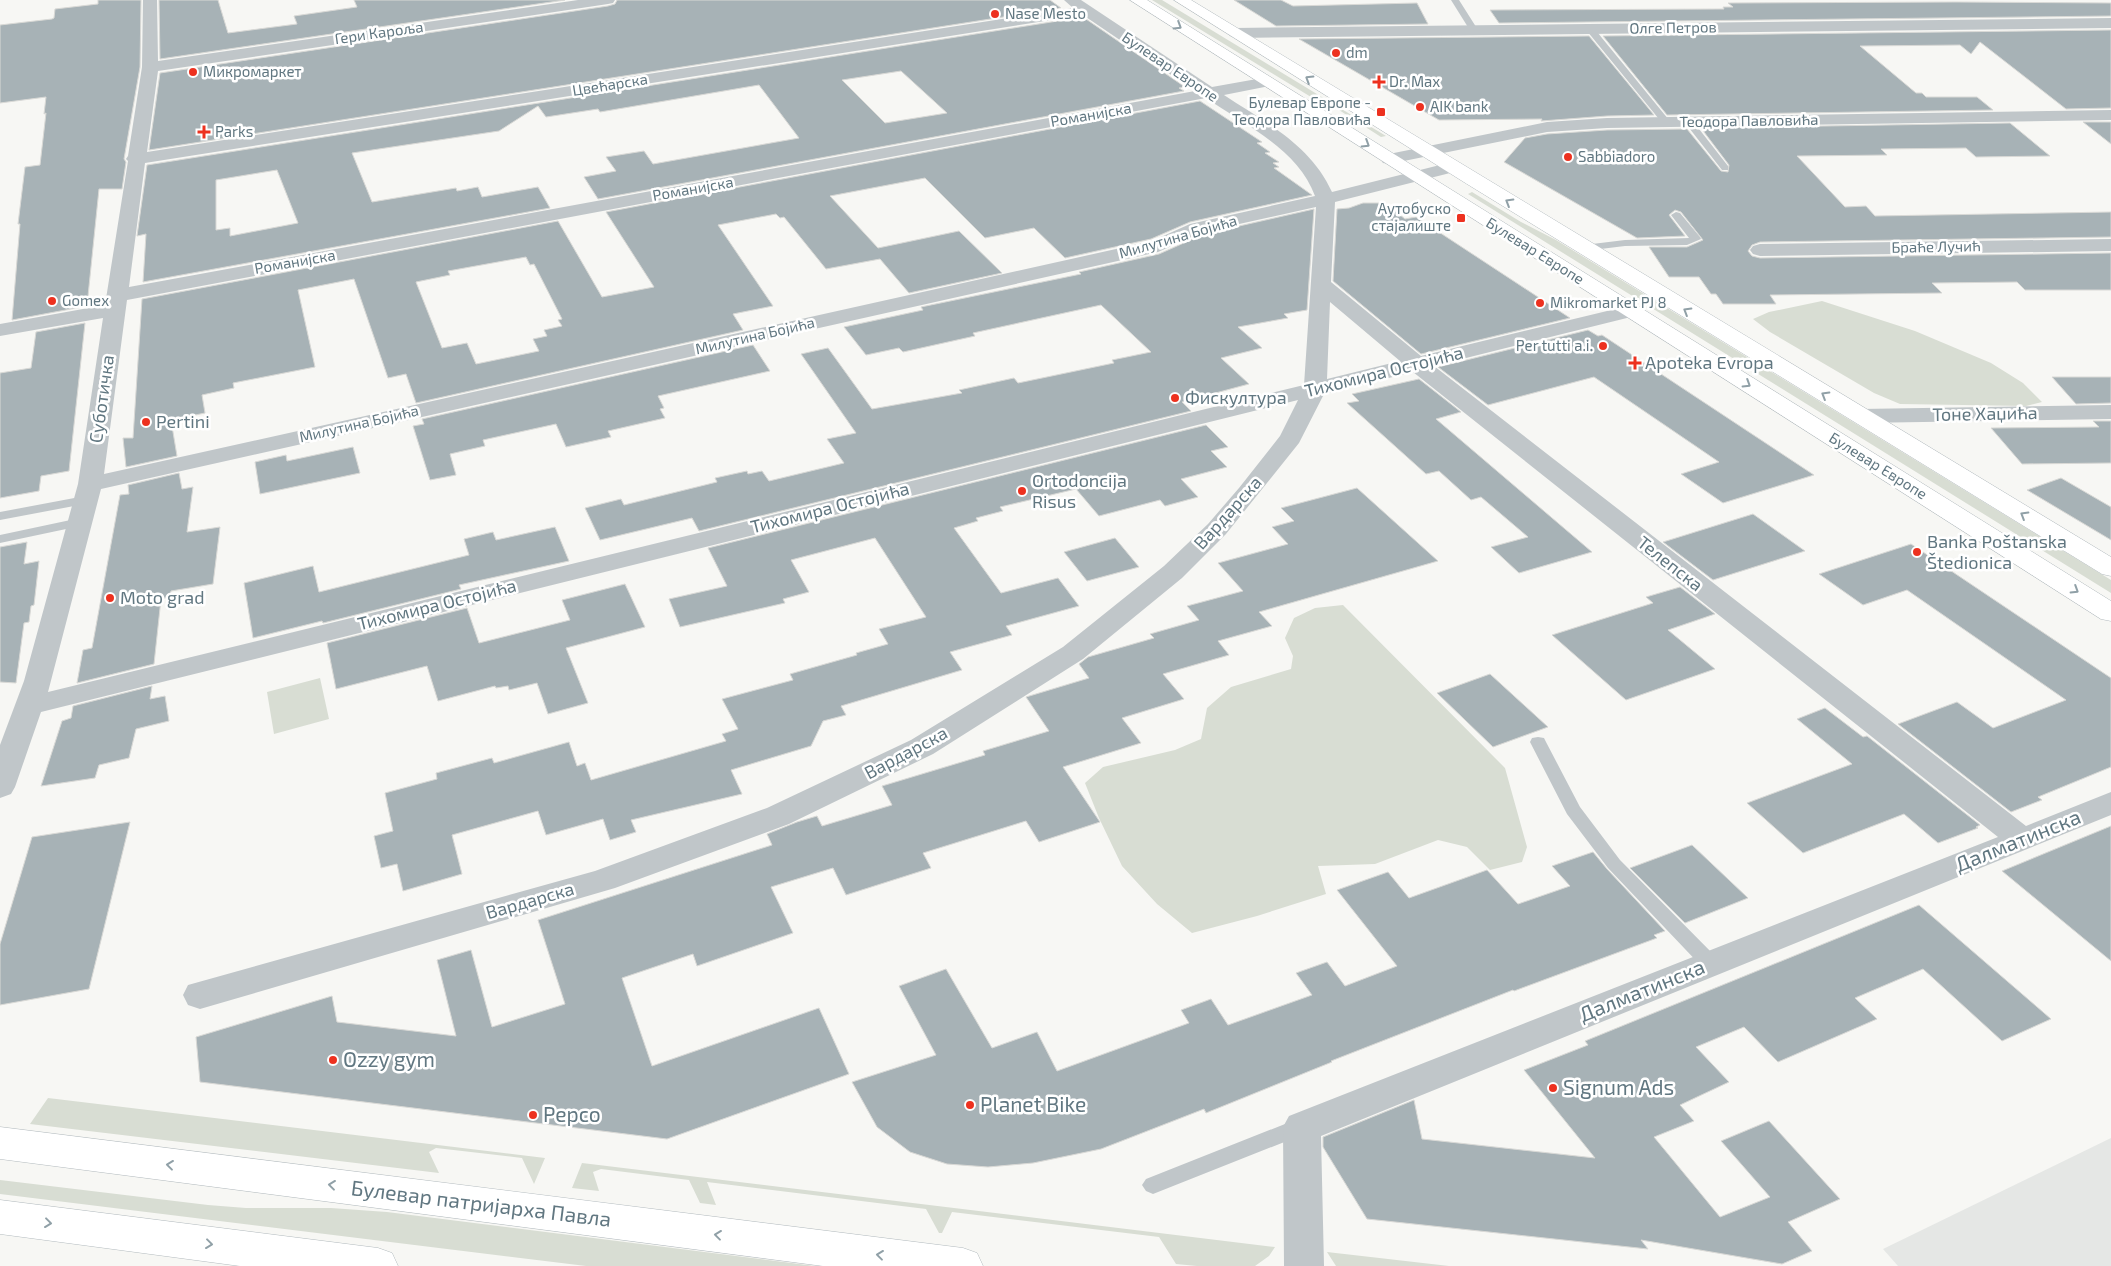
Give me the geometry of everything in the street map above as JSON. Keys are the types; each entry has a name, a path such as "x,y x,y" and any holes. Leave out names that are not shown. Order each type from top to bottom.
{"main road":[{"name":"Булевар Европе","path":"1137,0 2111,613"},
{"name":"Булевар Европе","path":"1181,0 1425,151 2111,568"},
{"name":"Булевар патријарха Павла","path":"0,1142 963,1266"},
{"path":"0,1217 378,1266"}],"street":[{"name":"Суботичка","path":"0,787 38,681 87,492 150,67 150,0"},
{"name":"Гери Кароља","path":"150,67 608,0"},
{"name":"Булевар Европе","path":"1071,0 1294,150 1309,165 1319,180 1326,199"},
{"name":"Цвећарска","path":"135,159 1086,10"},
{"name":"Олге Петров","path":"1234,33 2111,23"},
{"name":"Романијска","path":"0,330 116,303 1268,82"},
{"name":"Теодора Павловића","path":"1389,159 1547,127 1607,123 2111,115"},
{"name":"Милутина Бојића","path":"87,492 1158,246 1197,228 1326,199 1452,167"},
{"name":"Вардарска","path":"200,995 604,880 778,816 922,747 1073,653 1173,572 1217,529 1291,438 1315,389 1326,199"},
{"name":"Браће Лучић","path":"1760,250 2111,245"},
{"name":"Телепска","path":"1321,284 1417,364 2023,840"},
{"name":"Тихомира Остојића","path":"29,706 1632,312"},
{"name":"Тоне Хаџића","path":"1860,416 2111,412"},
{"name":"Далматинска","path":"1302,1127 2023,840 2111,803"},
{"path":"1302,1127 1304,1266"}],"lane":[{"path":"1455,0 1474,30"},
{"path":"1590,29 1666,122"},
{"path":"1689,122 1725,168"},
{"path":"1584,248 1625,243 1687,242 1696,239 1676,215"},
{"path":"0,516 87,492"},
{"path":"0,538 80,522"},
{"path":"1538,742 1573,810 1614,864 1711,964"},
{"path":"1153,1185 1302,1127"}],"shaded area":[{"path":"1152,0 1162,0 1386,136 1381,137 1339,110 1311,97"},
{"path":"1472,192 1521,222 1556,240 2111,580 2111,593 1468,194"},
{"path":"1822,301 1915,331 1991,363 2023,383 2042,402 2026,406 1900,404 1874,393 1770,332 1753,319 1769,312"},
{"path":"1343,605 1505,768 1527,847 1522,862 1490,870 1467,847 1438,840 1375,864 1318,866 1326,894 1257,916 1192,933 1157,904 1122,866 1085,783 1103,767 1175,750 1201,739 1207,708 1231,687 1291,669 1293,656 1285,638 1294,618 1315,608"},
{"path":"320,678 329,719 274,734 267,692"},
{"path":"48,1098 545,1158 534,1184 522,1158 436,1148 429,1152 439,1173 30,1124"},
{"path":"2111,1138 2111,1266 1898,1266 1883,1249"},
{"path":"582,1163 1275,1247 1269,1256 1255,1266 1176,1264 1159,1237 952,1212 942,1233 939,1233 926,1209 707,1182 716,1205 700,1203 689,1180 601,1169 593,1172 599,1191 572,1188"},
{"path":"0,1180 208,1205 246,1208 331,1208 387,1212 815,1266 586,1266 0,1194"},
{"path":"1327,1252 1449,1266 1336,1266"}],"building":[{"path":"98,0 141,0 140,67 124,159 126,162 122,189 99,189 87,306 12,320 20,224 18,224 25,167 40,165 46,97 0,103 0,25 52,19 54,18 55,9 98,4"},
{"path":"159,0 218,0 228,33 297,24 294,16 357,7 354,0 565,0 160,59"},
{"path":"617,0 1050,0 1061,8 149,150 160,73 608,6 615,4"},
{"path":"1234,0 1281,0 1293,6 1417,3 1428,24 1276,26"},
{"path":"1728,3 2111,3 2111,16 1499,23 1490,10 1724,9 1723,7 1733,7"},
{"path":"1083,17 1185,87 1179,88 1184,91 598,199 584,177 616,171 606,157 644,151 653,164 799,138 759,85 600,112 598,109 546,117 538,106 499,131 352,153 372,202 456,188 457,191 478,187 482,197 538,187 550,208 143,282 146,234 137,236 147,165","holes":["901,71 947,113 885,123 842,80","277,170 298,223 230,236 230,228 216,230 216,180"]},
{"path":"2111,30 2111,108 2066,109 1980,42 1971,54 1960,45 1860,46 1916,93 1922,93 1926,97 1977,97 1993,110 1667,115 1603,36"},
{"path":"1589,36 1654,115 1541,121 1542,119 1439,120 1299,39"},
{"path":"1200,101 1262,142 1257,143 1270,152 1265,153 1279,162 1273,163 1279,167 1274,168 1312,195 1190,222 1151,239 1065,258 1034,228 985,238 925,178 830,196 878,248 959,231 1002,273 909,293 880,259 826,269 784,217 780,218 776,214 718,225 773,306 733,314 743,330 416,403 406,374 388,378 354,279 298,290 315,367 233,383 234,388 202,395 205,413 171,420 177,456 126,467 123,438 133,438 142,299 558,221 602,297 654,287 606,212","holes":["526,257 530,265 534,264 562,319 558,320 562,326 544,330 547,336 533,339 539,351 476,364 467,343 442,348 416,282 450,275 448,271"]},
{"path":"2083,122 2111,122 2111,144"},
{"path":"2010,123 2050,156 1976,157 1966,148 1881,149 1887,155 1797,156 1845,207 1866,206 1875,216 2111,212 2111,237 1760,242 1752,245 1748,251 1752,256 1760,258 2111,253 2111,290 2025,290 2017,282 1932,283 1942,293 1770,295 1776,304 1723,304 1716,294 1711,294 1699,277 1669,277 1649,247 1687,247 1703,240 1681,212 1675,210 1669,215 1685,236 1637,238 1504,162 1525,138 1547,134 1607,130 1687,129 1721,171 1728,172 1729,165 1701,128"},
{"path":"1363,203 1388,205 1405,219 1416,217 1570,318 1421,354 1333,281 1337,209 1349,208"},
{"path":"1314,209 1307,310 1284,314 1288,318 1238,327 1262,348 1221,358 1249,384 1182,402 1191,411 699,531 692,518 600,540 585,508 621,499 624,505 717,482 715,478 747,471 748,474 762,471 769,481 844,463 827,439 856,433 801,354 828,348 872,409 962,393 959,390 1014,378 1018,383 1114,363 1112,360 1151,352 1101,305 973,333 975,336 903,352 899,348 866,355 844,327 923,310 921,307 1081,274 1079,272 1159,254 1204,234"},
{"path":"85,323 69,471 41,476 39,491 0,498 0,373 31,368 36,332"},
{"path":"1588,330 1598,336 1602,335 1814,475 1723,503 1681,474 1719,462 1594,377 1488,405 1438,367"},
{"path":"753,345 770,371 658,396 664,408 660,409 665,418 608,431 611,437 566,447 556,424 483,440 485,446 450,454 456,475 430,480 413,426 424,424 422,419"},
{"path":"2052,377 2111,377 2111,403 2076,404"},
{"path":"1419,379 1461,412 1436,419 1592,552 1519,573 1491,547 1528,537 1481,497 1471,500 1439,471 1426,474 1347,403 1359,401 1352,394"},
{"path":"2093,421 2111,421 2111,463 2022,464 1991,428 2099,427"},
{"path":"1206,425 1228,447 1211,451 1227,467 1181,479 1198,497 1165,506 1160,500 1099,516 1076,489 1000,507 1003,511 976,518 978,521 954,528 1001,593 1058,578 1079,606 1006,626 1012,635 950,652 962,670 841,706 846,715 823,721 811,746 731,770 742,794 631,820 636,832 610,840 603,819 546,835 538,811 452,835 462,874 403,891 397,864 381,868 374,836 393,831 385,793 437,779 436,773 492,758 494,763 569,742 577,766 585,763 591,780 726,741 722,734 738,729 722,699 793,680 790,674 888,644 879,629 926,617 875,538 791,560 809,592 783,599 785,603 680,627 669,599 727,586 708,548"},
{"path":"353,447 360,473 260,494 255,462 286,455 287,461"},
{"path":"179,473 182,489 193,487 187,532 220,527 213,584 171,591 170,597 161,599 154,664 77,683 83,650 92,648 120,495 129,494 128,485"},
{"path":"2061,478 2111,507 2111,540 2027,490"},
{"path":"1357,488 1438,561 1259,612 1272,626 1218,641 1229,655 1163,674 1184,699 1122,718 1141,743 1063,767 1100,822 1039,842 1026,821 923,853 931,868 846,895 833,868 771,887 793,933 697,966 693,954 622,978 652,1066 819,1008 849,1074 667,1139 200,1082 196,1037 332,996 337,1022 456,1036 437,960 471,950 492,1027 565,1004 538,920 772,845 767,834 797,822 817,816 822,826 892,805 882,786 985,755 983,751 1049,731 1026,697 1089,678 1079,664 1088,657 1154,638 1150,634 1199,620 1187,606 1243,591 1218,563 1288,544 1272,527 1294,521 1281,508"},
{"path":"1753,514 1805,551 1713,580 1663,542"},
{"path":"555,527 569,561 459,585 461,589 253,638 244,583 313,566 319,592 469,555 464,539 493,532 496,540"},
{"path":"1115,538 1139,567 1087,581 1064,552"},
{"path":"27,542 24,564 39,561 34,605 31,606 29,622 24,623 16,683 0,682 0,547"},
{"path":"1911,544 2111,678 2111,767 2038,797 2042,800 2011,812 1898,724 1957,702 1993,728 2066,700 1907,590 1863,605 1819,574"},
{"path":"625,584 645,627 566,648 588,703 548,714 537,683 509,690 508,686 496,688 495,686 438,701 427,666 336,689 327,643 467,608 479,643 570,620 562,600"},
{"path":"1680,587 1715,614 1668,630 1715,669 1626,700 1552,635 1653,603 1646,597"},
{"path":"1490,674 1548,727 1493,747 1437,693"},
{"path":"152,686 150,699 165,696 169,721 136,729 129,758 99,765 95,778 41,786 62,721 71,718 73,706"},
{"path":"1825,708 1863,737 1867,736 1980,825 1976,827 1978,828 1938,843 1904,814 1803,853 1747,803 1852,764 1797,719"},
{"path":"130,822 89,989 0,1005 0,944 32,837"},
{"path":"2111,826 2111,961 2002,871"},
{"path":"1692,845 1748,898 1685,923 1630,868"},
{"path":"1593,852 1665,931 1654,935 1657,938 1513,990 1331,1061 1206,1113 1204,1109 1101,1149 1033,1163 988,1167 947,1164 910,1152 877,1127 852,1082 936,1055 899,986 946,969 992,1048 1037,1032 1057,1071 1189,1023 1181,1010 1211,999 1228,1025 1312,995 1296,973 1327,962 1345,986 1397,966 1337,890 1388,872 1409,898 1487,870 1518,904 1570,886 1552,866"},
{"path":"1919,905 2051,1019 2002,1041 1923,969 1855,998 1877,1019 1778,1062 1744,1027 1696,1047 1729,1082 1680,1105 1694,1121 1654,1137 1720,1217 1770,1197 1721,1141 1769,1121 1840,1199 1788,1222 1812,1251 1782,1264 1641,1240 1648,1249 1367,1219 1323,1147 1323,1137 1414,1100 1422,1139 1595,1158 1524,1070 1588,1045 1585,1041"}],"place":[{"name":"Nase Mesto","path":"995,14"},
{"name":"dm","path":"1336,53"},
{"name":"Микромаркет","path":"193,72"},
{"name":"Dr. Max","path":"1379,82"},
{"name":"AIK bank","path":"1420,107"},
{"name":"Булевар Европе - Теодора Павловића","path":"1381,112"},
{"name":"Parks","path":"204,132"},
{"name":"Sabbiadoro","path":"1568,157"},
{"name":"Аутобуско стајалиште","path":"1461,218"},
{"name":"Gomex","path":"52,301"},
{"name":"Mikromarket PJ 8","path":"1540,303"},
{"name":"Per tutti a.i.","path":"1603,346"},
{"name":"Apoteka Evropa","path":"1635,363"},
{"name":"Фискултура","path":"1175,398"},
{"name":"Pertini","path":"146,422"},
{"name":"Ortodoncija Risus","path":"1022,491"},
{"name":"Banka Poštanska Štedionica","path":"1917,552"},
{"name":"Moto grad","path":"110,598"},
{"name":"Ozzy gym","path":"333,1060"},
{"name":"Signum Ads","path":"1553,1088"},
{"name":"Planet Bike","path":"970,1105"},
{"name":"Pepco","path":"533,1115"}]}
